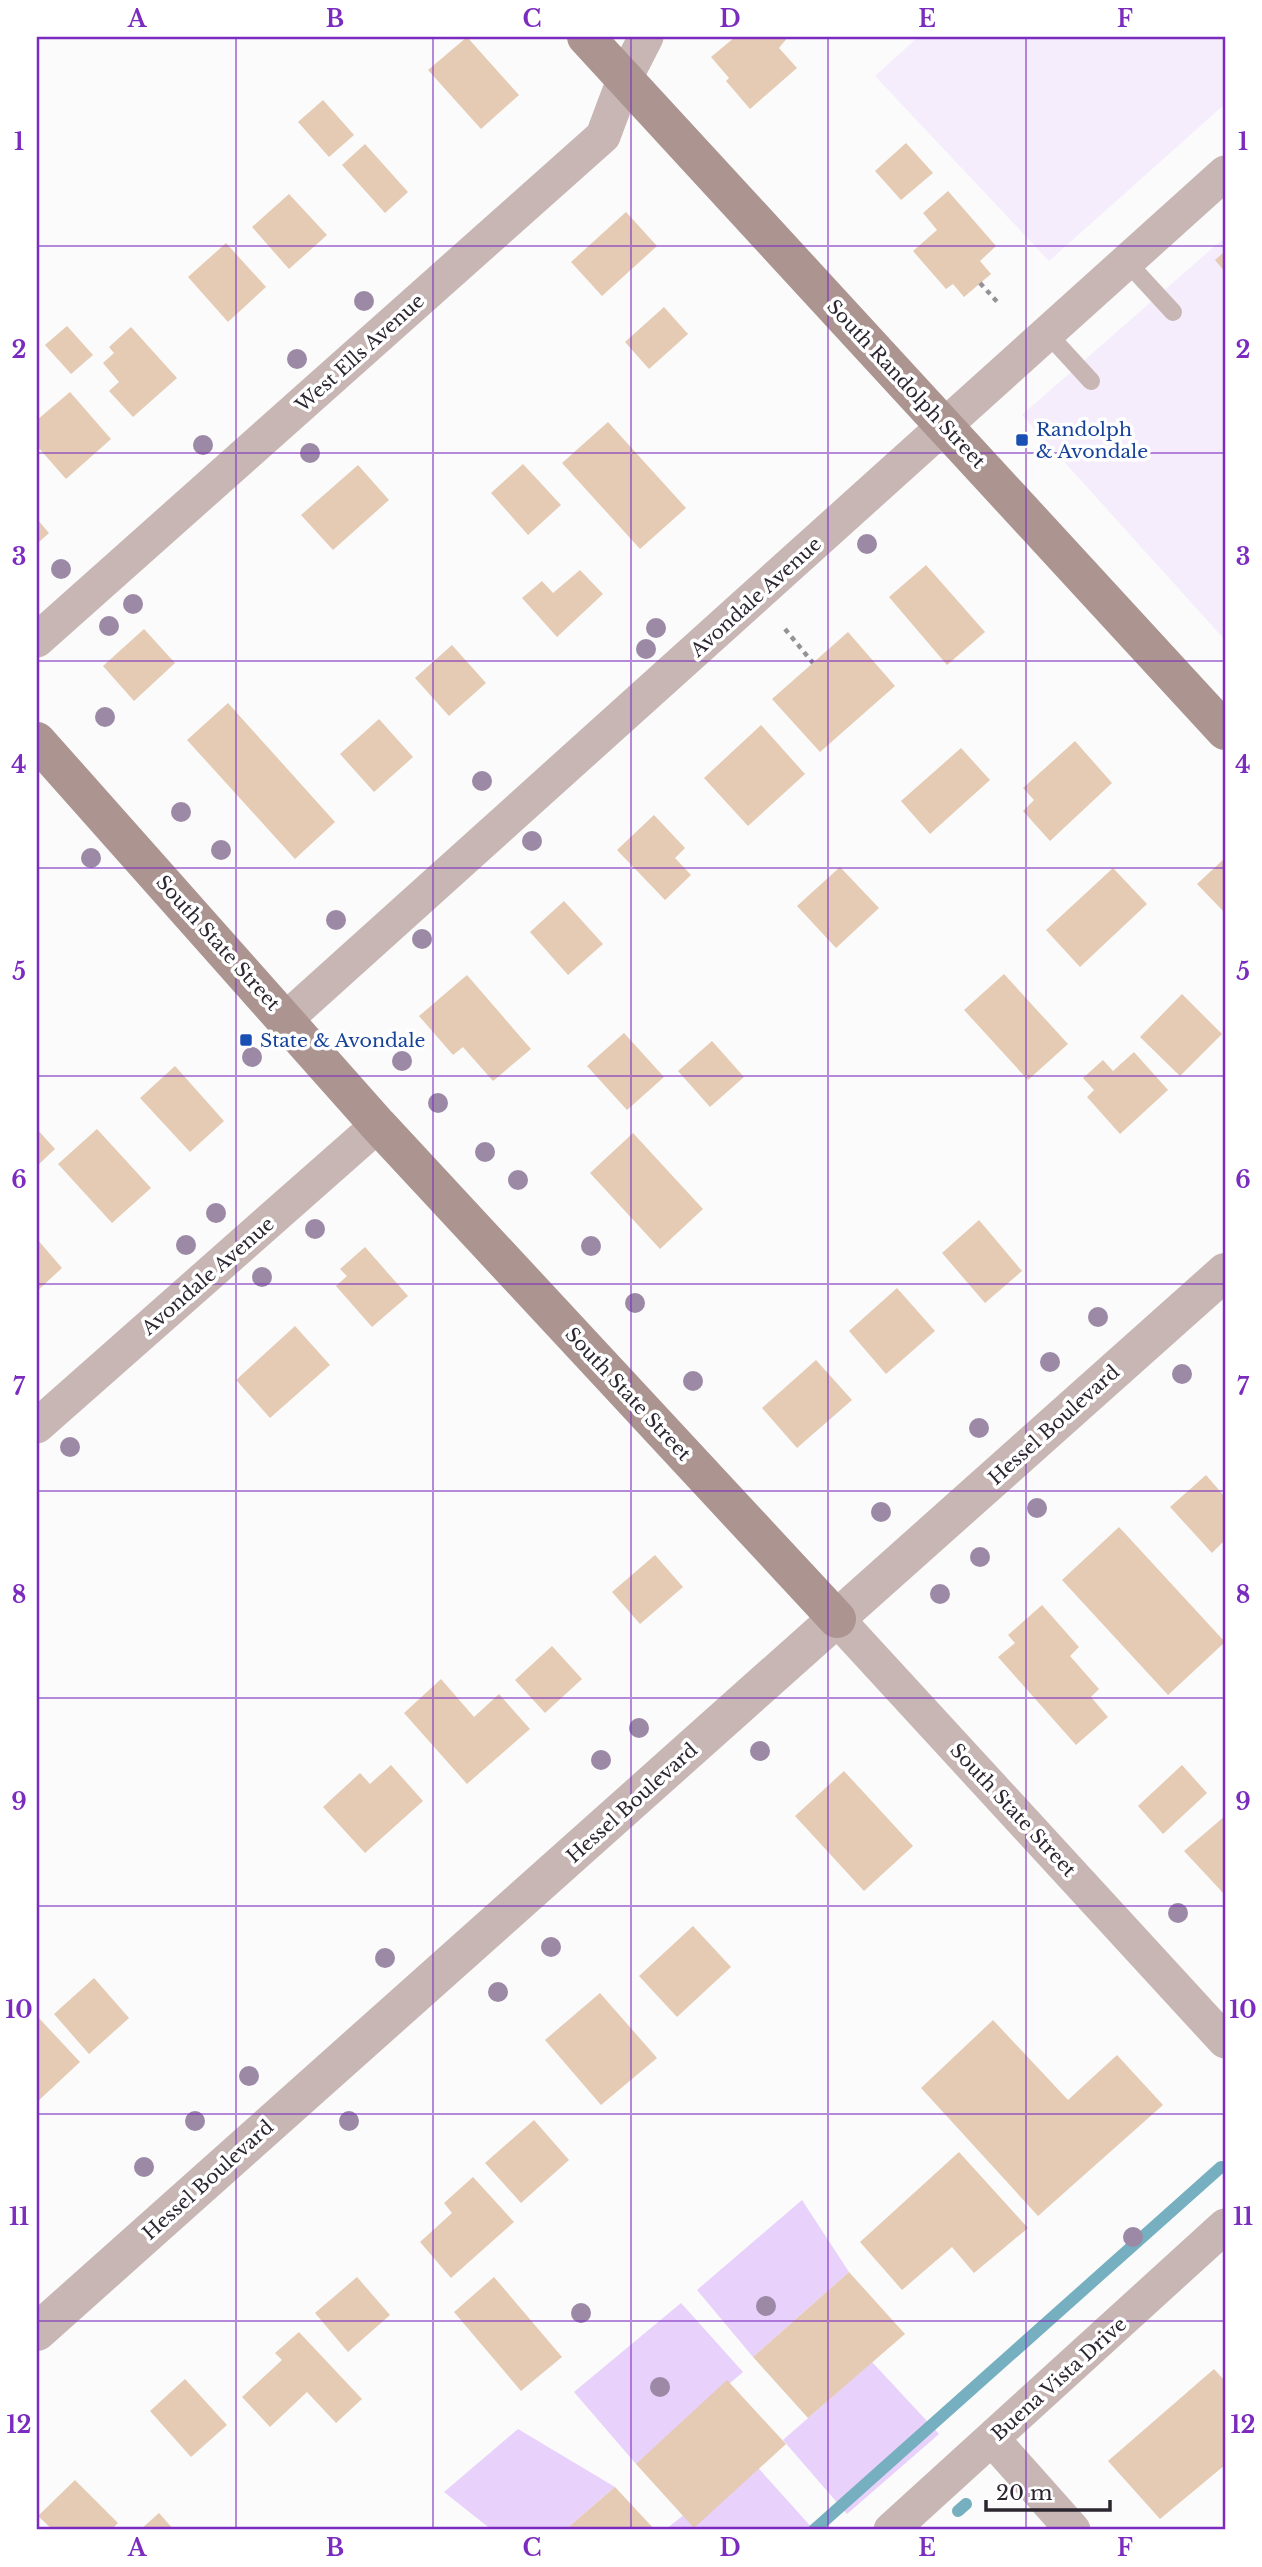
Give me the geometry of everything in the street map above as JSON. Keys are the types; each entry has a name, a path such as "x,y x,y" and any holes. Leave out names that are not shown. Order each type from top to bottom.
{"main road":[{"name":"South Randolph Street","path":"586,37 1225,731"},
{"name":"South State Street","path":"37,741 378,1125 837,1619"}],"street":[{"name":"West Ells Avenue","path":"37,640 603,136 624,80 646,37"},
{"name":"Avondale Avenue","path":"286,1019 1225,173"},
{"name":"Avondale Avenue","path":"37,1426 378,1125"},
{"name":"Hessel Boulevard","path":"37,2332 1225,1272"},
{"name":"South State Street","path":"837,1619 1225,2041"},
{"name":"Buena Vista Drive","path":"891,2530 1225,2226"},
{"path":"993,2440 1073,2530"}],"lane":[{"path":"1127,262 1173,312"},
{"path":"1047,333 1091,381"}],"path":[{"path":"980,284 1000,305"},
{"path":"785,629 813,663"}],"shaded area":[{"path":"918,37 1225,37 1225,104 1049,261 875,76"},
{"path":"1225,237 1225,640 1022,415"},
{"path":"802,2200 849,2272 753,2357 697,2290"},
{"path":"681,2303 743,2372 636,2464 574,2392"},
{"path":"872,2362 939,2434 847,2514 783,2440"},
{"path":"518,2429 615,2487 565,2530 492,2530 444,2492"},
{"path":"752,2461 814,2530 666,2529"}],"building":[{"path":"467,37 519,95 481,129 428,70"},
{"path":"735,37 788,37 779,48 797,68 750,109 726,81 729,78 711,57"},
{"path":"323,100 354,135 329,157 298,122"},
{"path":"906,143 933,173 901,200 875,171"},
{"path":"365,144 408,192 385,213 342,165"},
{"path":"948,191 996,246 980,261 991,274 964,297 953,284 946,289 913,251 937,230 923,213"},
{"path":"289,194 327,235 289,269 252,227"},
{"path":"626,212 657,246 602,296 571,262"},
{"path":"226,243 266,287 228,322 188,277"},
{"path":"1225,251 1225,272 1215,260"},
{"path":"664,307 688,334 649,369 625,342"},
{"path":"67,326 93,355 71,374 45,345"},
{"path":"131,327 177,378 133,417 109,391 119,382 103,363 114,353 109,347"},
{"path":"70,392 111,439 66,479 37,446 37,420"},
{"path":"608,422 686,508 640,549 562,463"},
{"path":"523,464 561,505 528,535 491,493"},
{"path":"358,465 389,500 333,550 301,515"},
{"path":"37,519 49,533 37,544"},
{"path":"926,565 985,632 947,665 889,597"},
{"path":"580,570 603,594 557,637 522,598 542,581 553,593"},
{"path":"144,629 175,663 134,701 103,666"},
{"path":"848,632 895,686 820,752 772,699"},
{"path":"452,645 486,683 449,716 415,678"},
{"path":"228,703 335,822 295,859 187,740"},
{"path":"379,719 413,757 374,792 340,754"},
{"path":"761,725 805,774 748,826 704,778"},
{"path":"1075,741 1112,783 1050,841 1023,811 1034,800 1023,788"},
{"path":"961,748 990,780 930,834 901,801"},
{"path":"654,815 685,848 675,858 691,875 665,900 617,850"},
{"path":"1225,858 1225,913 1197,884"},
{"path":"840,867 879,908 836,948 797,906"},
{"path":"1113,868 1147,904 1080,967 1046,930"},
{"path":"564,901 603,944 568,975 530,932"},
{"path":"1004,974 1068,1044 1028,1080 964,1010"},
{"path":"467,975 531,1049 493,1081 463,1047 453,1055 419,1016"},
{"path":"1182,994 1222,1034 1180,1076 1140,1037"},
{"path":"624,1033 664,1077 627,1110 587,1066"},
{"path":"712,1041 744,1077 710,1107 678,1071"},
{"path":"1134,1052 1168,1090 1120,1134 1087,1097 1094,1090 1083,1078 1103,1060 1113,1071"},
{"path":"175,1066 224,1121 190,1152 140,1098"},
{"path":"37,1129 55,1149 37,1166"},
{"path":"97,1129 151,1188 112,1223 58,1164"},
{"path":"633,1133 703,1209 660,1249 590,1173"},
{"path":"979,1220 1022,1271 985,1303 942,1253"},
{"path":"37,1239 62,1268 37,1291"},
{"path":"365,1247 408,1296 372,1327 336,1286 347,1276 340,1269"},
{"path":"897,1288 935,1331 886,1374 849,1331"},
{"path":"295,1326 330,1365 270,1418 236,1380"},
{"path":"816,1360 852,1400 797,1448 762,1408"},
{"path":"1206,1475 1225,1497 1225,1540 1212,1553 1170,1507"},
{"path":"1119,1527 1225,1642 1168,1695 1062,1580"},
{"path":"655,1555 683,1587 640,1624 612,1592"},
{"path":"1042,1605 1079,1647 1070,1656 1099,1689 1091,1697 1108,1717 1076,1745 998,1657 1015,1643 1008,1635"},
{"path":"552,1646 582,1679 545,1713 515,1680"},
{"path":"441,1679 474,1717 499,1694 530,1729 467,1784 404,1713"},
{"path":"391,1765 423,1801 365,1853 323,1807 360,1773 370,1784"},
{"path":"1182,1765 1207,1793 1163,1834 1138,1806"},
{"path":"844,1771 913,1846 864,1891 795,1816"},
{"path":"1225,1816 1225,1895 1184,1851"},
{"path":"693,1926 731,1967 677,2017 639,1976"},
{"path":"94,1978 129,2018 89,2054 54,2014"},
{"path":"600,1993 657,2058 601,2105 545,2040"},
{"path":"37,2016 80,2062 37,2102"},
{"path":"993,2020 1068,2100 1117,2055 1163,2105 1038,2216 921,2088"},
{"path":"534,2120 569,2160 521,2203 485,2163"},
{"path":"959,2152 1028,2228 974,2273 952,2247 902,2290 860,2242"},
{"path":"473,2177 514,2222 451,2278 420,2242 452,2213 444,2203"},
{"path":"849,2272 905,2334 808,2418 753,2357"},
{"path":"357,2277 390,2315 348,2352 315,2313"},
{"path":"494,2277 562,2357 521,2391 454,2312"},
{"path":"299,2332 362,2399 336,2423 307,2392 270,2427 242,2397 282,2360 275,2353"},
{"path":"1214,2369 1225,2381 1225,2465 1160,2519 1108,2461"},
{"path":"185,2379 227,2425 191,2457 150,2411"},
{"path":"727,2380 786,2444 694,2528 636,2464"},
{"path":"75,2480 118,2523 111,2530 53,2530 38,2516"},
{"path":"615,2487 655,2530 565,2530"},
{"path":"159,2513 174,2530 140,2530"}],"waterway":[{"path":"814,2530 1221,2167"},
{"path":"958,2511 966,2504"}],"place":[{"name":"Randolph & Avondale","path":"1022,440"},
{"name":"State & Avondale","path":"246,1040"}]}
